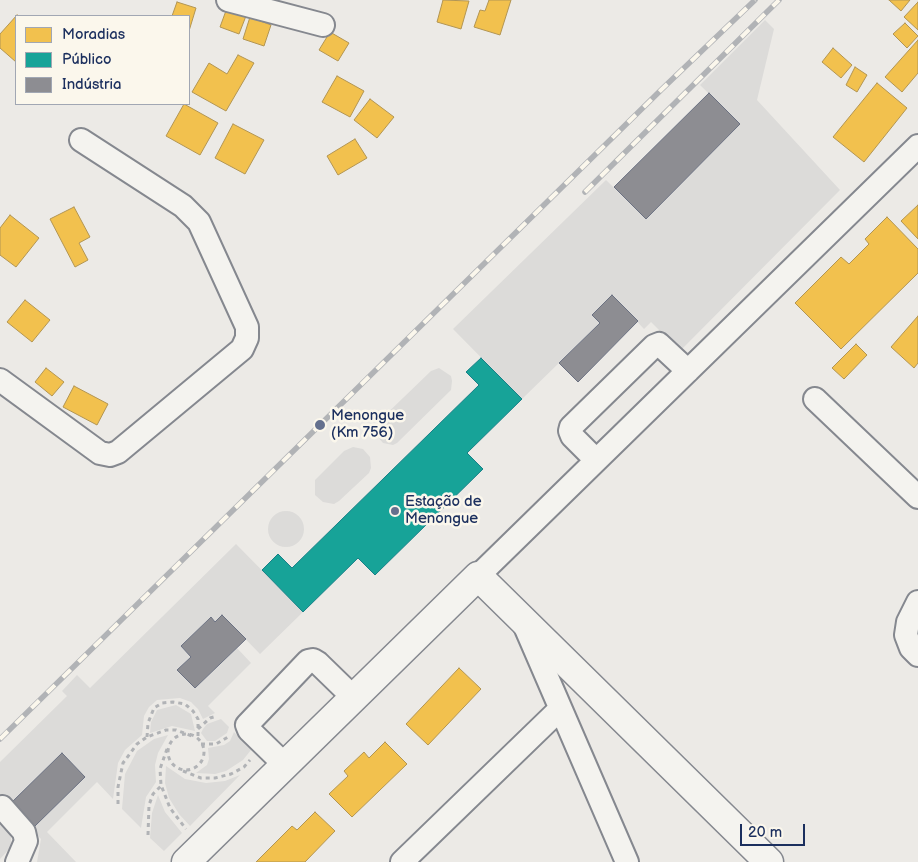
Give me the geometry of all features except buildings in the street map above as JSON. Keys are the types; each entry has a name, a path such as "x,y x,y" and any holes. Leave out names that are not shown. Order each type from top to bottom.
{"main road":[{"path":"186,862 478,576 769,862"}],"street":[{"path":"228,0 323,25"},
{"path":"0,380 100,453 110,455 118,452 242,349 247,338 247,327 199,222 183,206 81,140"},
{"path":"478,576 918,146"},
{"path":"596,460 572,436 570,431 572,427 654,346 659,344 688,371"},
{"path":"815,399 918,497"},
{"path":"918,602 908,622 906,635 911,648 918,656"},
{"path":"522,619 627,862"},
{"path":"285,765 249,730 246,724 308,661 314,660 318,663 354,698"},
{"path":"402,862 560,710"},
{"path":"2,807 24,832 26,841 17,862"}],"path":[{"path":"147,737 150,715 154,708 173,702 184,704 194,711 198,719 198,739 203,756 197,766 187,770 180,769"},
{"path":"198,729 210,718 217,716"},
{"path":"118,804 118,787 123,763 129,752 147,737 166,730 176,730 198,739"},
{"path":"201,744 216,744 224,741 231,730"},
{"path":"186,829 170,808 161,785 160,769 172,741 181,735 192,736"},
{"path":"169,746 168,752 171,763 201,778 215,778 232,774 244,767 256,754"},
{"path":"148,835 149,805 161,785"}],"shaded area":[{"path":"765,20 774,29 757,100 840,190 680,351 651,322 644,329 612,295 592,315 600,323 522,399 453,329 606,180 646,219 740,124 700,85"},
{"path":"439,368 451,376 451,390 397,443 393,445 383,443 377,436 377,423 431,371"},
{"path":"353,447 363,449 370,457 371,468 369,473 339,501 334,504 323,502 315,495 315,480 344,451"},
{"path":"286,511 293,512 299,516 303,522 303,536 299,542 293,546 286,547 279,546 273,542 269,536 268,529 269,522 273,516 279,512"},
{"path":"236,544 303,612 260,654 222,615 215,622 210,617 181,646 191,657 178,670 195,688 237,648 251,663 208,706 215,713 203,719 198,709 191,702 180,698 157,700 149,707 144,716 142,735 125,750 118,763 113,799 97,782 47,832 76,862 37,862 41,839 4,800 0,803 0,762 67,696 62,691 77,675 90,688"},
{"path":"176,705 191,714 195,731 172,726 150,733 151,722 157,710"},
{"path":"221,719 229,727 227,733 215,741 207,741 201,733 203,729 207,724"},
{"path":"234,732 251,750 243,760 226,771 215,774 196,773 207,765 209,759 208,748 224,745 230,741"},
{"path":"168,735 158,753 155,765 156,782 146,797 141,828 122,809 125,774 137,751 154,739"},
{"path":"166,766 185,779 206,783 225,781 240,775 190,826 179,814 169,798 165,783"},
{"path":"158,795 165,812 182,833 164,851 150,838 152,813"},
{"path":"0,815 9,828 11,847 0,859"}],"railway":[{"path":"0,739 755,0"},
{"path":"585,192 779,0"}],"place":[{"name":"Menongue (Km 756)","path":"320,425"},
{"name":"Estação de Menongue","path":"395,511"}]}
